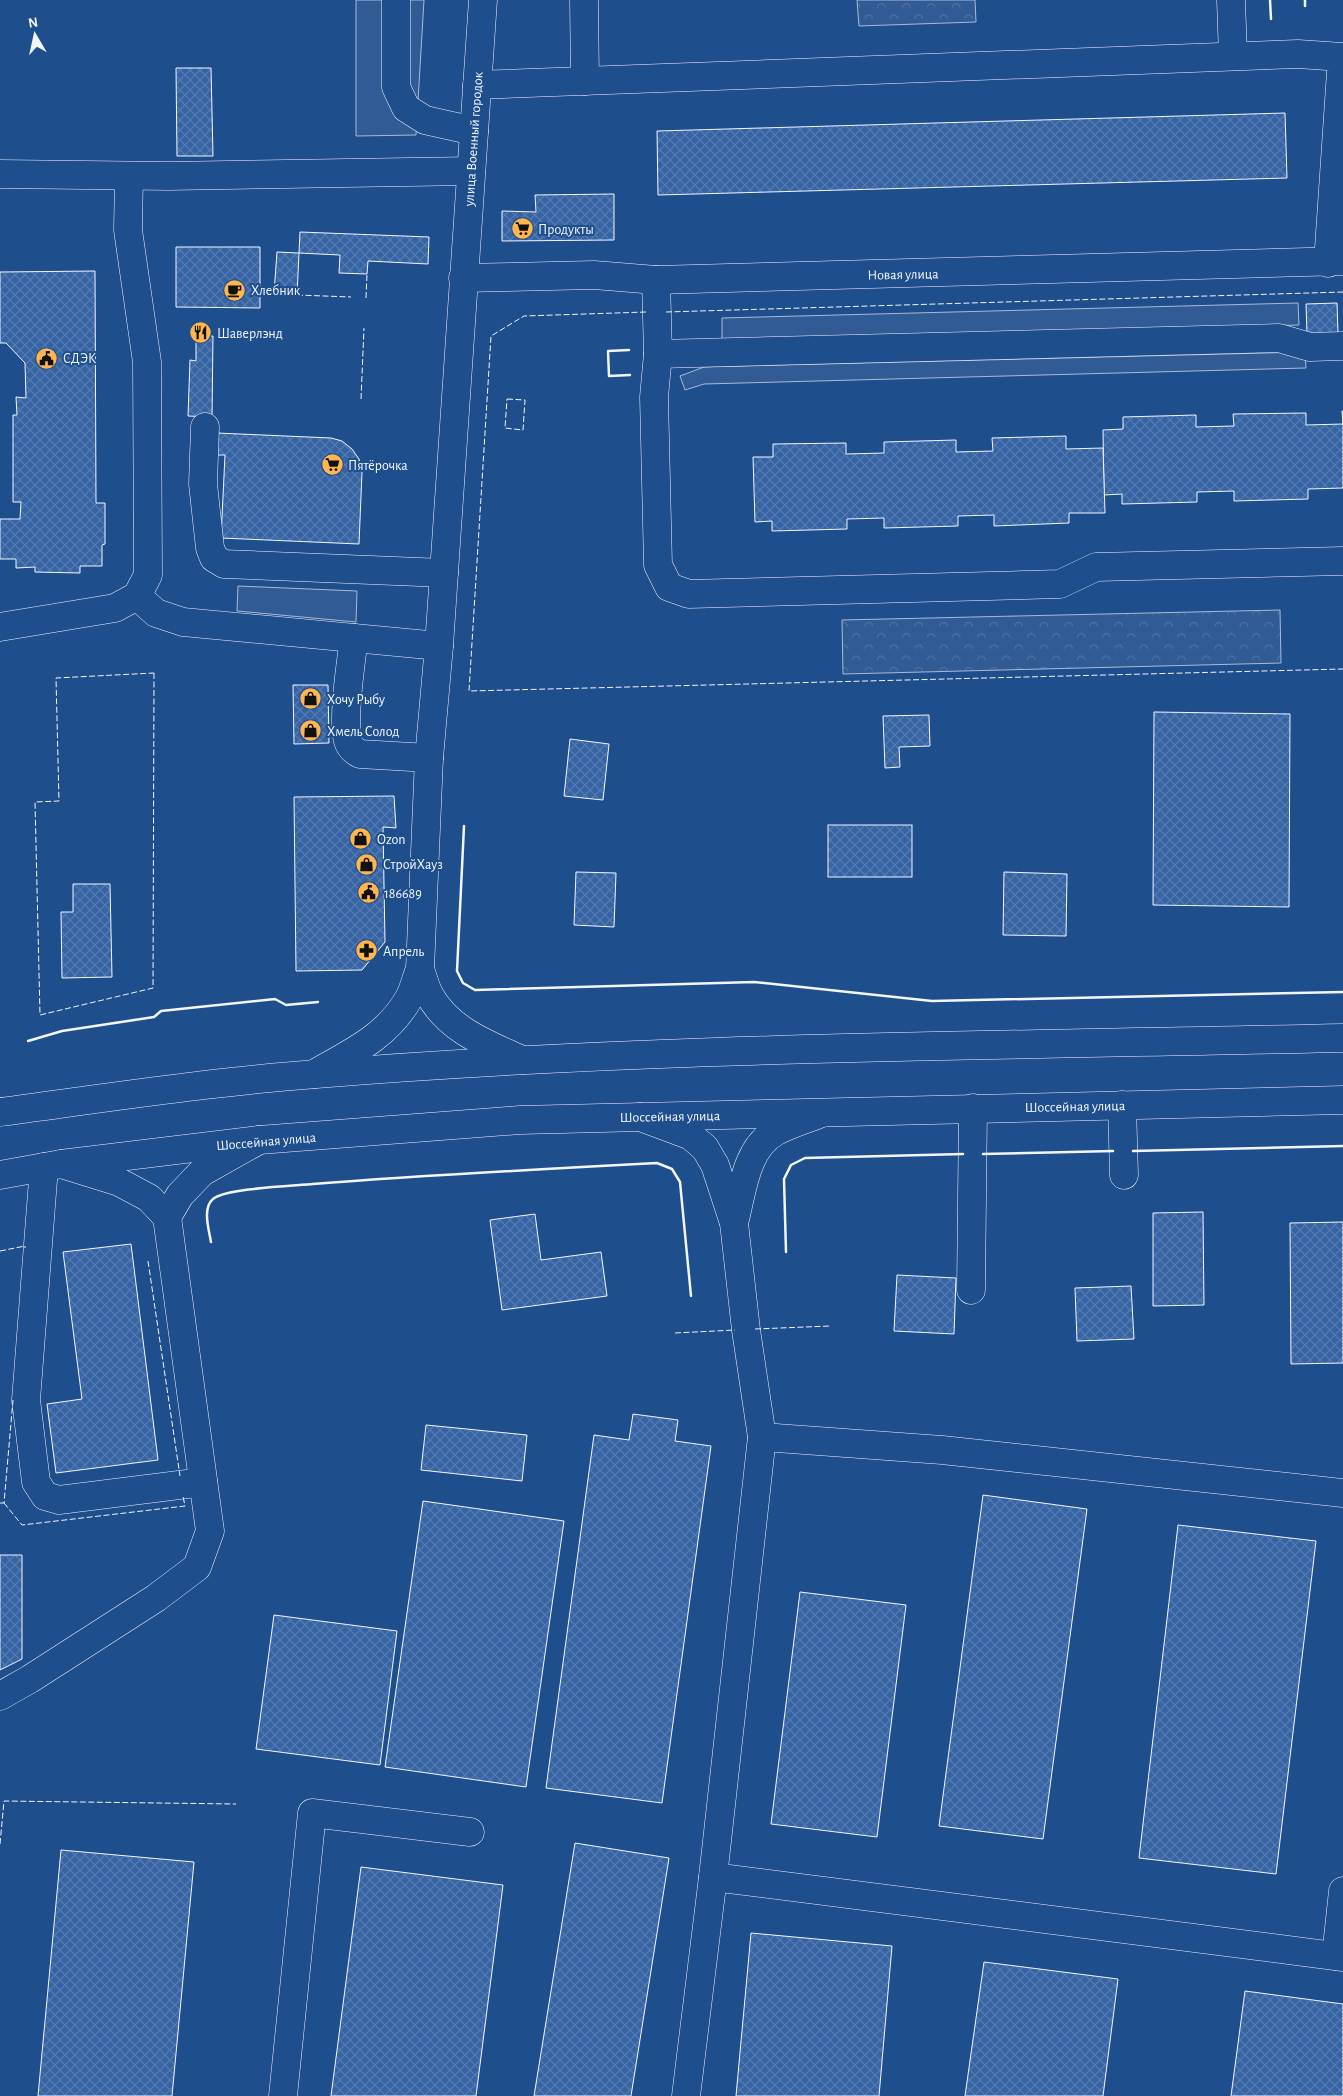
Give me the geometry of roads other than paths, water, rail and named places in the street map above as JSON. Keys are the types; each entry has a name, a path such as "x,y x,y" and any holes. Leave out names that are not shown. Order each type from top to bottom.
{"street":[{"path":"396,0 396,87 406,108 425,120 474,131"},
{"name":"улица Военный городок","path":"420,969 429,758 440,646 483,0"},
{"path":"584,0 584,81"},
{"path":"1231,0 1233,56"},
{"path":"477,85 1233,56 1343,55 1335,262"},
{"path":"0,174 129,176 471,171"},
{"path":"0,626 116,608 137,596 148,575 147,362 128,230 129,176"},
{"name":"Новая улица","path":"463,278 594,275 656,280 1335,262"},
{"path":"656,280 658,354 654,397 658,565 669,587 689,594 1060,584 1096,568 1343,561"},
{"path":"658,354 1279,338 1310,347 1343,346"},
{"path":"205,427 203,484 210,548 214,558 224,564 444,573"},
{"path":"137,596 156,613 183,622 440,646"},
{"path":"354,638 347,712 347,740 352,750 360,754 429,758"},
{"path":"420,969 429,994 445,1016 466,1034 522,1060"},
{"path":"314,1074 372,1041 394,1021 410,996 420,969"},
{"path":"0,1112 184,1087 314,1074 522,1060 822,1050 1343,1038"},
{"name":"Шоссейная улица","path":"0,1175 53,1166 259,1140 520,1120 1343,1100"},
{"path":"1122,1105 1124,1175"},
{"path":"971,1290 973,1108"},
{"path":"734,1223 750,1163 760,1146 774,1133 824,1112"},
{"path":"637,1116 691,1136 705,1148 715,1165 734,1223 746,1330 762,1437 713,1877 686,2096"},
{"path":"167,1217 180,1195 202,1172 259,1140"},
{"path":"0,1696 30,1679 147,1603 197,1567 210,1531 167,1217 148,1198 120,1182 53,1166 26,1400 36,1482 45,1496 59,1500 203,1482"},
{"path":"762,1437 942,1450 1343,1492"},
{"path":"283,2096 312,1813 470,1832"},
{"path":"713,1877 1339,1956 1343,1891"}],"place":[{"name":"Продукты","path":"522,229"},
{"name":"Хлебник","path":"235,290"},
{"name":"Шаверлэнд","path":"201,333"},
{"name":"СДЭК","path":"47,358"},
{"name":"Пятёрочка","path":"332,465"},
{"name":"Хочу Рыбу","path":"311,699"},
{"name":"Хмель Солод","path":"311,731"},
{"name":"Ozon","path":"361,839"},
{"name":"СтройХауз","path":"367,864"},
{"name":"186689","path":"368,893"},
{"name":"Апрель","path":"367,951"}]}
